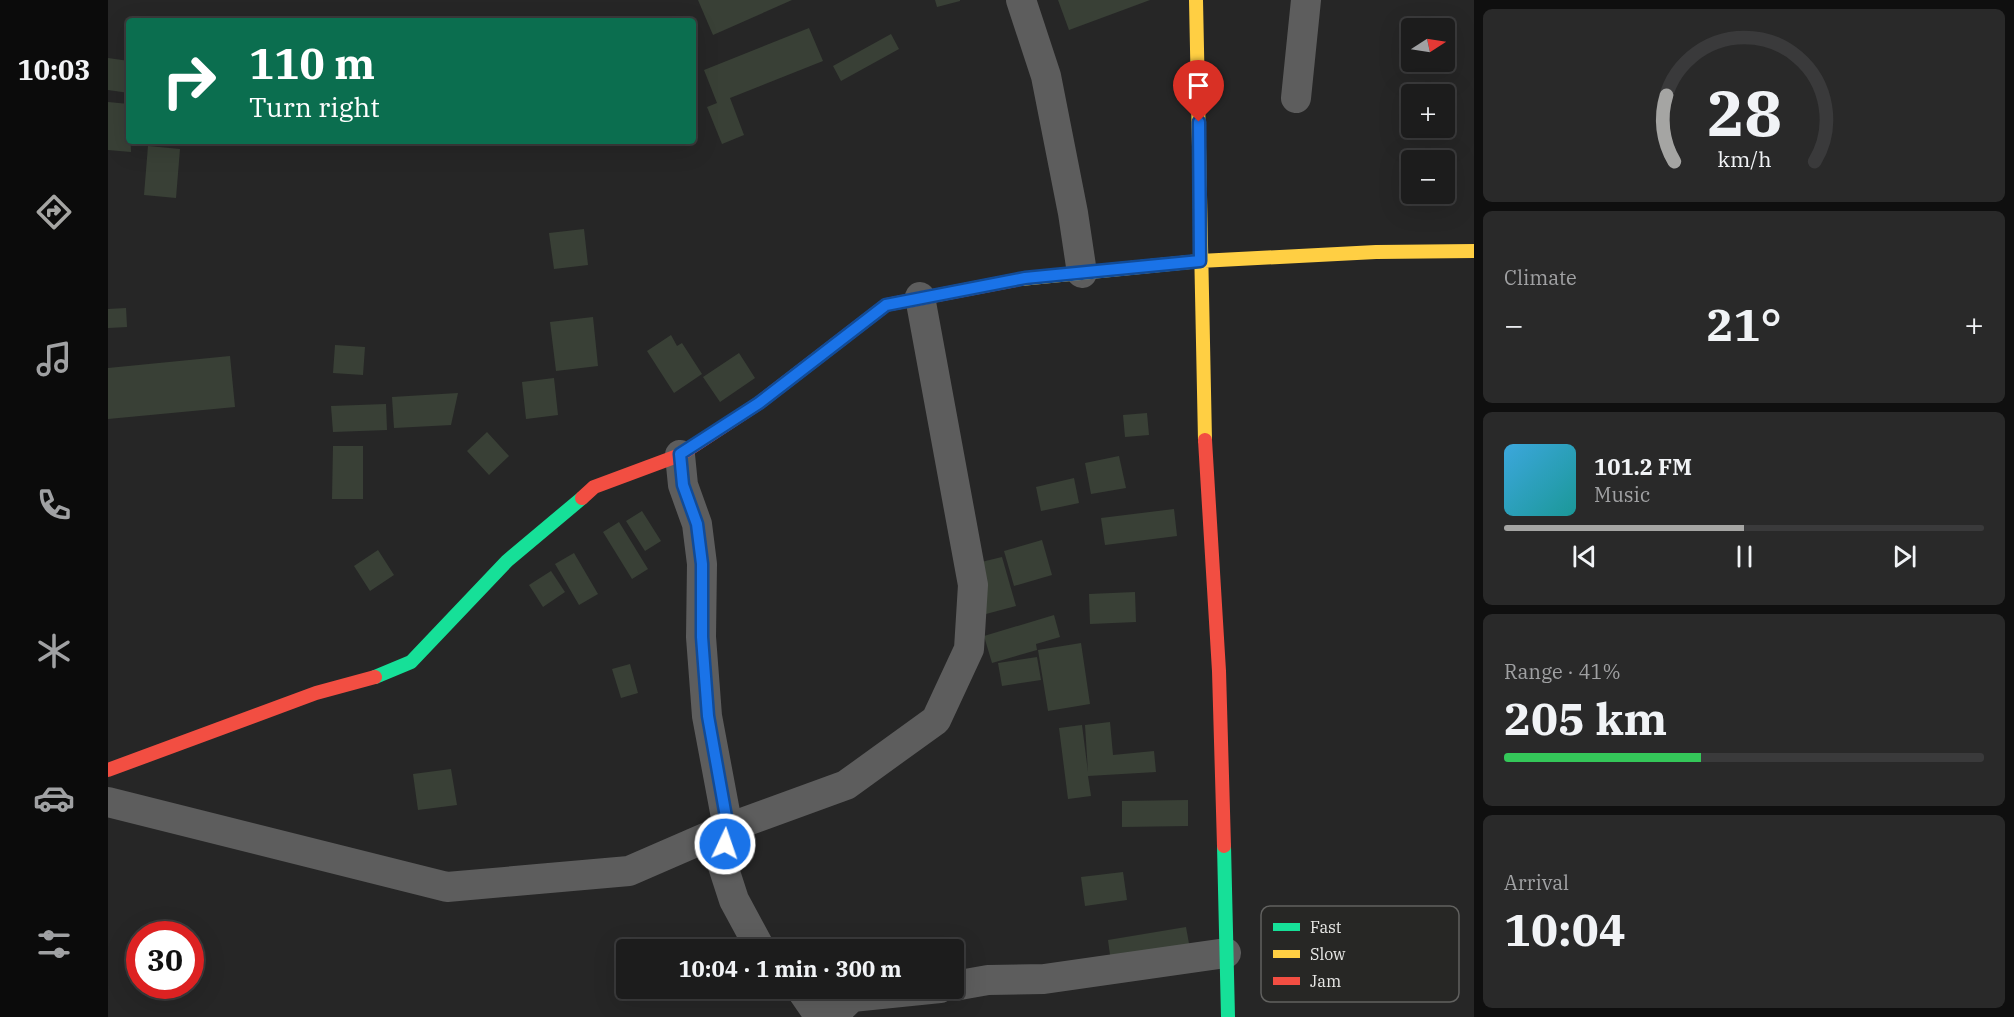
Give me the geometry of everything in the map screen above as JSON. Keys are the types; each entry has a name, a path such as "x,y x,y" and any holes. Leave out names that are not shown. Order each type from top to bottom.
{"street":[{"path":"1021,0 1046,76 1073,213 1082,273"},
{"path":"1196,0 1204,462 1219,671 1228,1017"},
{"path":"1296,98 1306,0"},
{"path":"108,770 316,693 366,681 411,662 507,561 594,487 680,454 759,403 886,305 1025,278 1200,261 1376,252 1474,250"},
{"path":"108,802 447,887 629,871 728,828 846,785 936,720 969,649 973,585 920,297"},
{"path":"680,454 683,485 699,534 706,705 728,828 721,860 734,900 755,939"},
{"path":"964,984 988,980 1044,979 1226,953"},
{"path":"808,999 820,1017"},
{"path":"831,1017 850,999"}],"building":[{"path":"698,0 792,0 713,35"},
{"path":"935,0 960,0 960,1 937,7"},
{"path":"1058,0 1150,0 1069,30"},
{"path":"809,28 823,61 730,98 744,135 722,144 707,107 717,103 704,70"},
{"path":"891,34 899,49 841,81 833,66"},
{"path":"108,58 126,61 126,93 108,90"},
{"path":"108,102 126,104 126,144 131,144 131,152 108,150"},
{"path":"148,146 180,149 176,198 144,195"},
{"path":"584,229 588,265 554,269 549,233"},
{"path":"126,308 127,327 108,328 108,309"},
{"path":"593,317 598,366 556,371 550,322"},
{"path":"671,335 677,346 682,343 702,374 674,393 647,351"},
{"path":"335,345 365,347 363,375 333,373"},
{"path":"739,353 755,378 720,402 703,377"},
{"path":"230,356 235,407 108,419 108,368"},
{"path":"554,378 558,415 526,419 522,382"},
{"path":"458,393 451,425 394,428 392,397"},
{"path":"386,404 387,430 333,432 331,406"},
{"path":"1147,413 1149,435 1125,437 1123,415"},
{"path":"487,432 509,456 489,475 467,451"},
{"path":"333,446 363,446 363,499 332,499"},
{"path":"1119,456 1126,488 1091,494 1085,463"},
{"path":"1074,478 1079,503 1041,511 1036,487"},
{"path":"1174,509 1177,536 1105,545 1101,518"},
{"path":"642,511 661,541 645,551 626,521"},
{"path":"619,522 648,569 632,579 603,532"},
{"path":"1042,540 1052,575 1014,586 1004,551"},
{"path":"378,550 394,575 370,591 354,566"},
{"path":"574,553 598,594 579,605 555,564"},
{"path":"1002,557 1016,606 986,614 973,564"},
{"path":"551,571 565,592 543,607 529,585"},
{"path":"1135,592 1136,622 1090,624 1089,594"},
{"path":"1054,615 1060,637 1036,644 1037,650 992,663 984,636"},
{"path":"1081,643 1090,704 1048,711 1038,650"},
{"path":"1037,657 1041,680 1002,686 998,663"},
{"path":"630,664 638,693 621,698 612,669"},
{"path":"1110,722 1113,755 1154,751 1156,772 1088,776 1091,796 1068,799 1059,728 1082,725 1088,772 1085,725"},
{"path":"451,769 457,805 418,810 413,774"},
{"path":"1188,800 1188,826 1122,827 1122,801"},
{"path":"1123,872 1127,900 1085,906 1081,877"},
{"path":"1186,927 1190,949 1111,962 1108,940"}],"traffic: fast":[{"path":"375,677 411,662 507,561 582,498"},
{"path":"1224,846 1228,1017"}],"traffic: slow":[{"path":"1196,0 1205,440"},
{"path":"1021,279 1200,261 1376,252 1474,251"}],"traffic: jam":[{"path":"582,498 594,487 680,455 759,403 886,305 1021,279"},
{"path":"1205,440 1219,671 1224,846"},
{"path":"108,770 316,693 375,677"}],"route":[{"path":"725,844 728,828 713,748 703,670 702,564 697,524 683,485 680,454 759,403 886,305 1025,278 1200,261 1199,122"}]}
